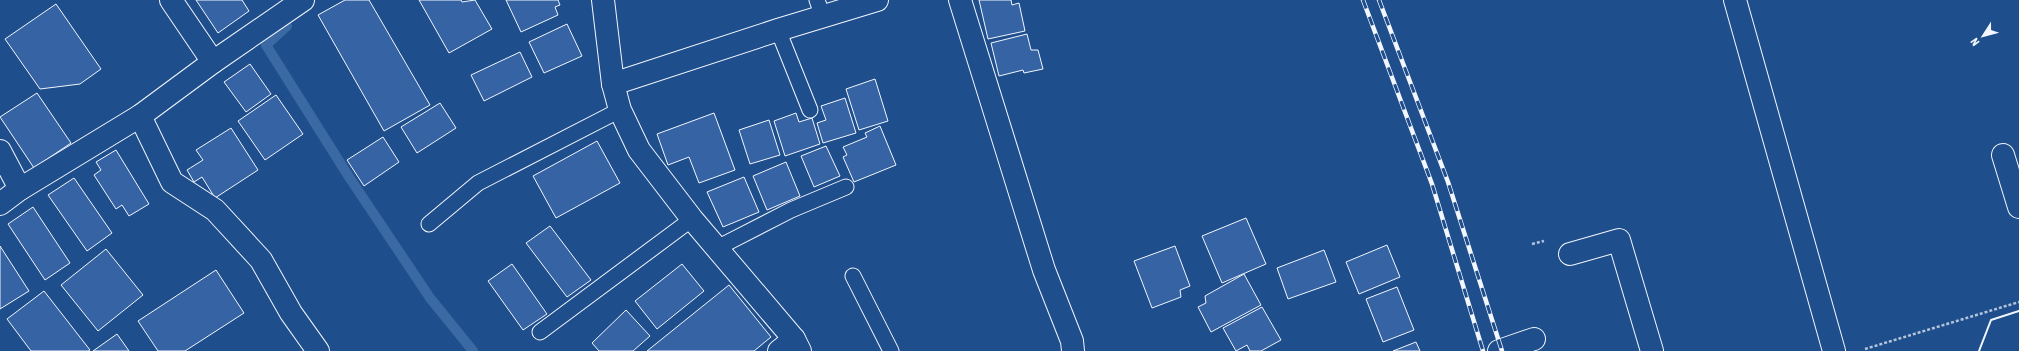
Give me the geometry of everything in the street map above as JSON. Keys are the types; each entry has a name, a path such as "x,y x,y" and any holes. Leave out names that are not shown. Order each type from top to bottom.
{"street":[{"path":"171,0 213,62"},
{"path":"0,204 20,189 140,116 213,62 303,0"},
{"path":"603,0 613,84 620,110 638,150 717,248 791,347"},
{"path":"613,84 778,30 820,8 877,0"},
{"path":"960,0 1044,270 1072,341 1073,351"},
{"path":"1735,0 1834,351"},
{"path":"140,116 172,182 215,210 261,260 291,313 318,351"},
{"path":"0,152 20,189"},
{"path":"2010,164 2019,207"},
{"path":"1570,254 1619,240 1652,351"},
{"path":"1499,351 1534,339"}],"lane":[{"path":"778,30 810,110"},
{"path":"429,224 478,183 620,110"},
{"path":"717,248 791,210 846,187"},
{"path":"540,332 692,218"},
{"path":"853,276 887,340 891,351"}],"path":[{"path":"1865,349 2019,302"}],"building":[{"path":"196,0 242,0 249,11 218,33"},
{"path":"345,0 369,0 430,105 384,131 318,15"},
{"path":"419,0 461,0 462,2 475,0 492,29 449,53"},
{"path":"506,0 558,0 560,5 555,7 558,15 521,32"},
{"path":"979,0 1011,0 1012,5 1019,3 1025,31 988,39"},
{"path":"56,4 101,69 80,84 40,89 5,39"},
{"path":"567,24 582,56 544,73 529,42"},
{"path":"1027,34 1031,50 1038,50 1043,69 1024,73 1023,70 999,76 991,43"},
{"path":"520,52 532,77 484,101 471,75"},
{"path":"250,64 271,94 246,112 224,82"},
{"path":"875,79 888,121 859,130 846,89"},
{"path":"37,93 71,143 34,168 0,117"},
{"path":"276,95 303,134 265,160 238,121"},
{"path":"845,98 856,133 823,143 817,123 826,120 821,106"},
{"path":"440,103 456,128 417,153 401,127"},
{"path":"714,113 735,170 699,183 689,157 668,165 657,134"},
{"path":"796,113 799,122 812,118 820,144 785,156 774,121"},
{"path":"769,120 780,155 750,164 739,130"},
{"path":"880,126 896,165 854,182 843,157 847,155 843,147 867,137 865,133"},
{"path":"231,128 258,170 215,198 202,177 194,182 187,170 203,160 196,150"},
{"path":"383,137 399,162 364,186 347,160"},
{"path":"597,141 620,183 556,218 533,176"},
{"path":"826,146 840,176 814,187 801,156"},
{"path":"116,150 149,204 129,216 122,205 116,209 94,175 101,170 96,162"},
{"path":"786,162 800,196 767,210 753,176"},
{"path":"744,177 759,212 723,227 707,192"},
{"path":"74,178 112,233 87,251 48,195"},
{"path":"33,207 70,263 45,280 8,224"},
{"path":"1246,218 1266,264 1222,283 1202,236"},
{"path":"550,226 591,280 567,297 526,243"},
{"path":"1387,245 1400,277 1359,294 1346,262"},
{"path":"0,246 29,291 0,309"},
{"path":"1175,246 1190,286 1180,290 1181,297 1152,308 1134,261"},
{"path":"106,249 143,295 98,331 61,285"},
{"path":"1324,250 1336,282 1288,299 1277,268"},
{"path":"512,264 547,314 523,330 488,281"},
{"path":"682,264 704,291 657,329 635,301"},
{"path":"216,270 244,313 185,351 158,351 138,321"},
{"path":"1244,274 1261,305 1211,332 1198,307 1206,303 1205,296"},
{"path":"729,285 771,337 754,351 647,351"},
{"path":"1397,287 1414,330 1383,342 1366,299"},
{"path":"44,291 90,350 31,351 7,319"},
{"path":"1262,307 1281,340 1261,351 1250,351 1247,345 1236,351 1223,328"},
{"path":"626,310 650,336 633,351 599,351 592,343"},
{"path":"117,334 129,351 93,351"},
{"path":"1416,342 1420,351 1393,351"}],"waterway":[{"path":"287,26 266,45 349,177 430,298 473,351"}],"railway":[{"path":"1363,0 1432,184 1483,351"},
{"path":"1379,0 1448,182 1502,351"}],"wall":[{"path":"1979,351 1991,320 2019,311"}]}
